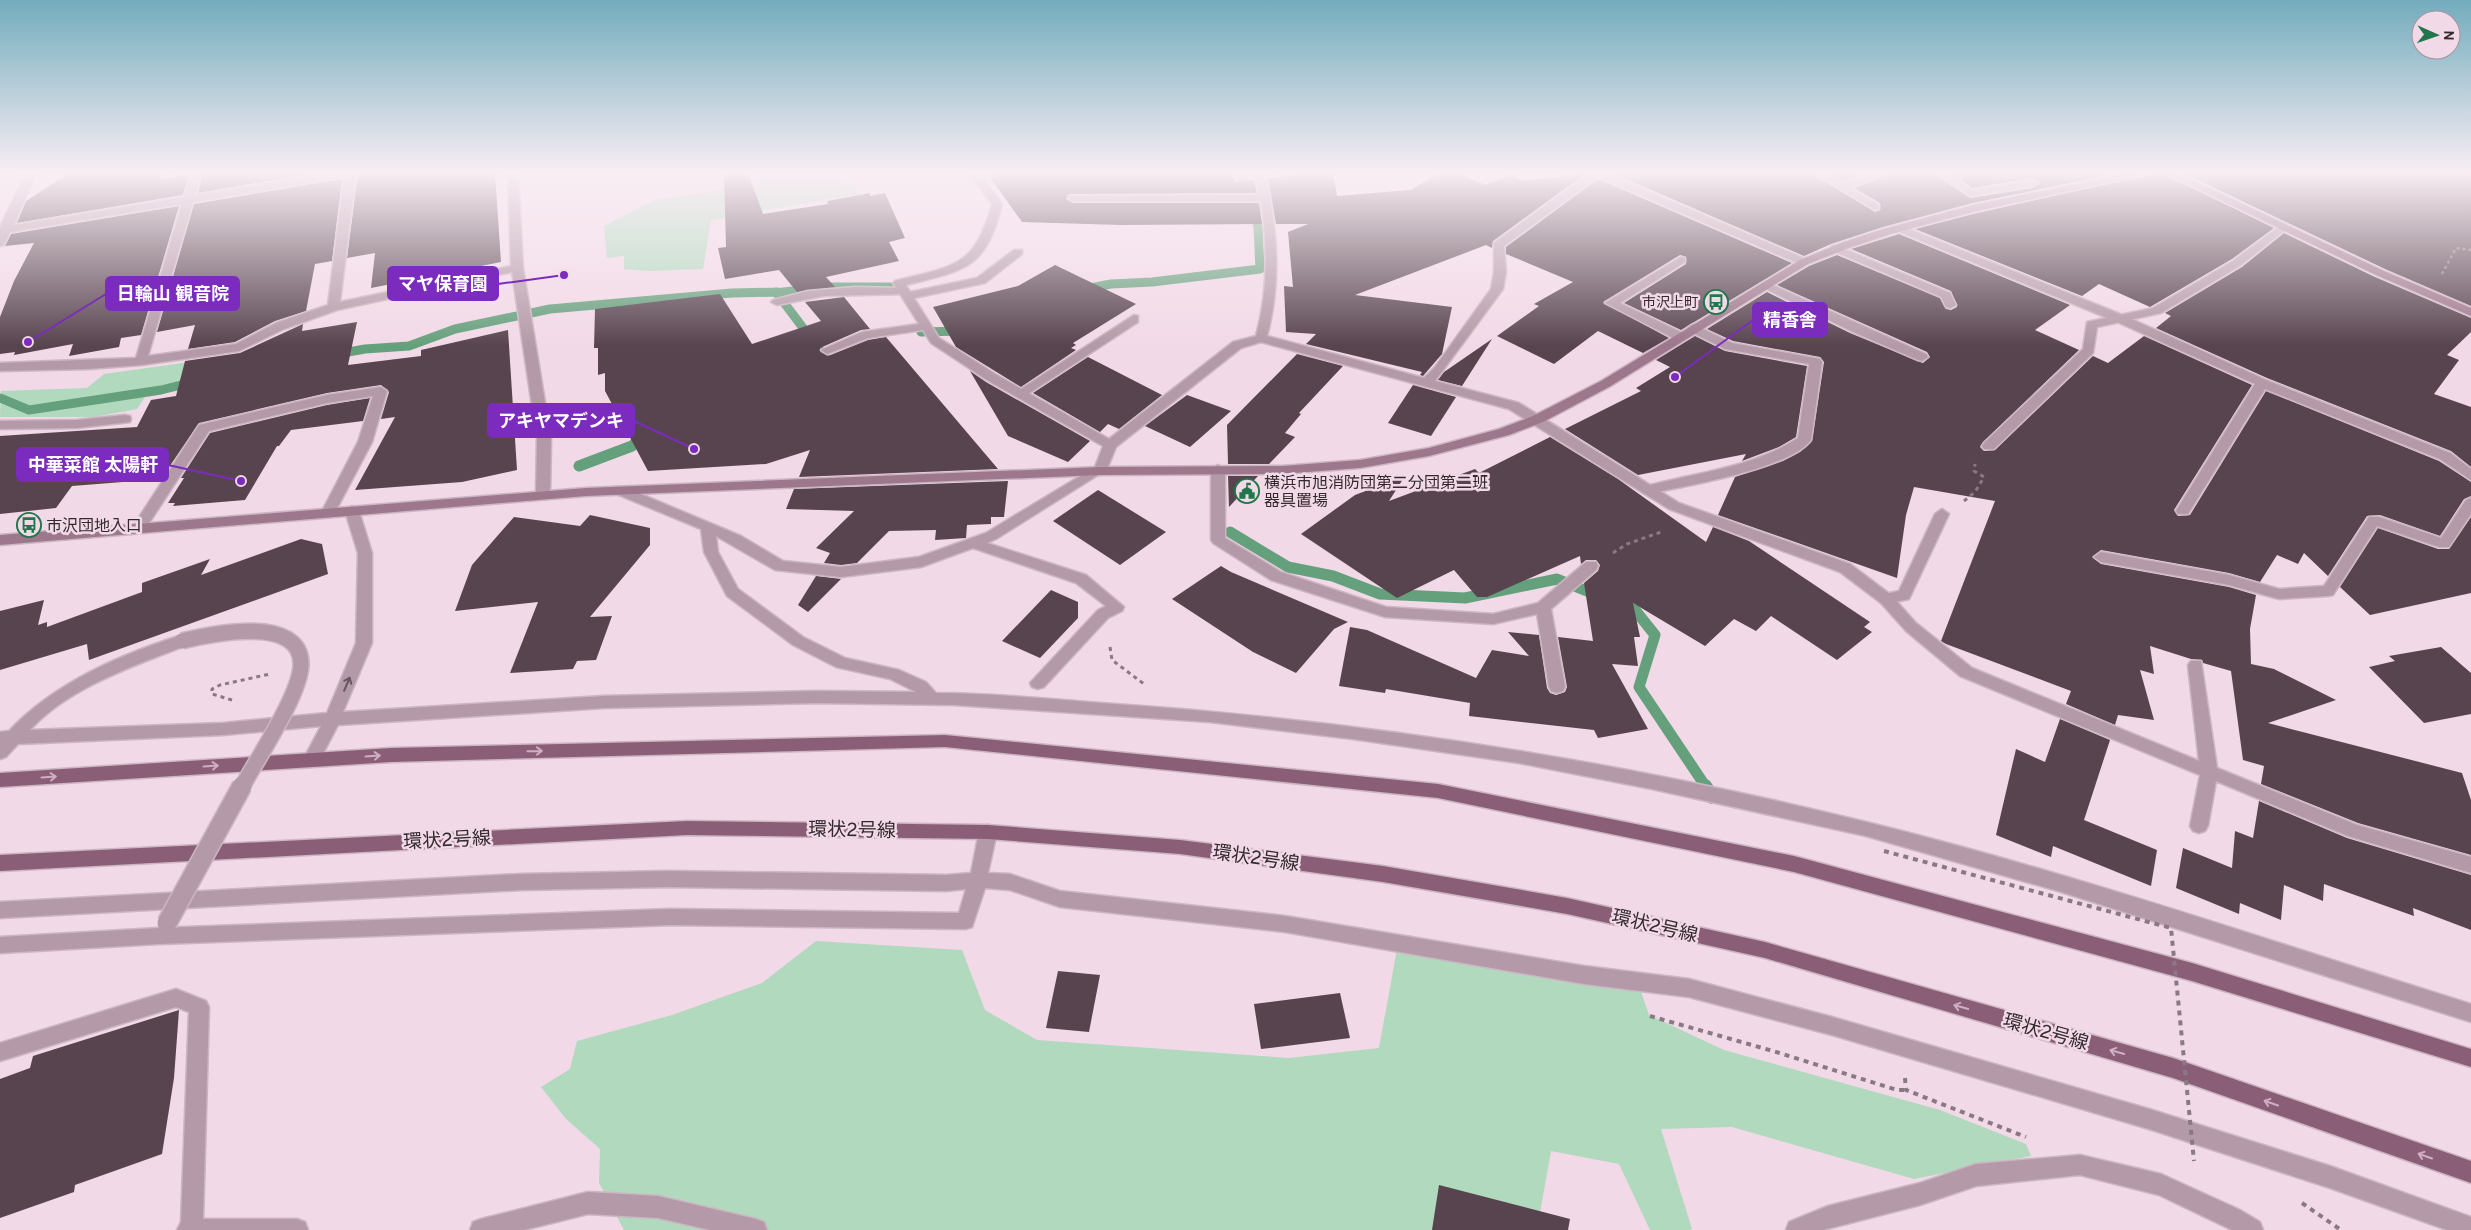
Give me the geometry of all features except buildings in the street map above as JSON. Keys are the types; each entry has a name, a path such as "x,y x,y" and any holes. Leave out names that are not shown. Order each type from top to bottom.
{"main road":[{"path":"0,780 391,755 945,741 1438,791 1794,864 2192,972 2471,1058"},
{"name":"環状2号線","path":"0,863 686,828 881,829 988,832 1180,847 1383,874 1567,906 1766,950 2173,1068 2471,1172"}],"street":[{"path":"0,243 3,230"},
{"path":"141,361 179,230"},
{"path":"334,307 344,230"},
{"path":"515,230 517,268 544,440 543,495"},
{"path":"989,230 980,252 968,264 899,284 935,340 1110,445"},
{"path":"1261,338 1268,314 1273,273 1269,230"},
{"path":"1426,383 1439,370 1497,289 1500,272 1498,245 1518,230"},
{"path":"1730,230 1804,262"},
{"path":"0,540 619,490 1097,471 1282,470 1360,464 1429,452 1538,419 1605,384 1681,337 1692,328 1804,262 1835,248 1891,230"},
{"path":"1905,230 2121,319 2262,383 2445,456 2471,476"},
{"path":"1988,446 2089,350 2091,325 2157,311 2236,263 2278,230"},
{"path":"2286,230 2471,312"},
{"path":"1835,248 1946,295 1950,305"},
{"path":"782,300 806,293 843,291 905,293 980,281 1018,252"},
{"path":"1681,260 1611,303 1681,337"},
{"path":"0,367 88,365 141,361 239,347 280,326 334,307 517,268"},
{"path":"1766,285 1855,328 1922,357"},
{"path":"1021,393 1134,319"},
{"path":"827,350 866,335 926,326"},
{"path":"1648,490 1764,461 1791,450 1804,440 1816,362 1729,346 1692,328"},
{"path":"619,490 736,539 780,566 841,572 922,562 991,536 1097,471 1110,445 1238,345 1261,338 1514,406 1538,419 1674,506 1844,568 1886,599 1911,628 1966,672 2354,831 2471,865"},
{"path":"2183,511 2262,383"},
{"path":"139,528 204,428 327,399 381,391 365,442 328,513"},
{"path":"0,425 78,424 125,419"},
{"path":"1218,469 1218,540 1276,576 1385,612 1493,619 1543,607 1591,566"},
{"path":"2101,557 2229,580 2279,594 2328,591 2374,520 2444,544 2471,503"},
{"path":"311,760 332,719 364,643 365,553 352,511"},
{"path":"1886,599 1904,595 1942,514"},
{"path":"708,526 711,552 732,592 798,641 841,663 893,674 920,686 932,699"},
{"path":"972,542 1081,579 1117,607 1103,614 1038,683"},
{"path":"1543,607 1557,687"},
{"path":"0,752 6,738 34,715 92,677 182,641 222,632 257,631 286,637 299,654 299,678 291,698 163,930"},
{"path":"2196,665 2209,772 2199,826"},
{"path":"6,738 223,729 332,719 604,702 816,698 932,699 1090,707 1210,716 1519,756 1652,782 1866,829 2058,883 2471,1014"},
{"path":"0,945 163,930 671,918 966,921 978,880 988,832"},
{"path":"0,910 521,882 668,879 946,883 978,880 1010,882 1060,899 1285,924 1653,984 1689,988 1832,1026 2150,1119 2330,1177 2471,1228"},
{"path":"0,1052 176,998 199,1007 190,1229 297,1230"},
{"path":"1796,1230 1828,1217 1920,1194 1976,1175 2080,1165 2161,1185 2232,1218 2252,1230"},
{"path":"481,1230 588,1203 658,1207 756,1230"}],"path":[{"path":"2418,290 2440,277 2456,248 2471,250"},
{"path":"1942,514 1947,507 1966,500 1975,492 1984,477 1974,471 1975,463 1988,446"},
{"path":"1591,566 1627,544 1702,517"},
{"path":"1103,614 1112,660 1147,686"},
{"path":"232,699 212,694 212,689 220,684 271,673"},
{"path":"1884,851 2170,928 2194,1161"},
{"path":"1653,984 1649,1015 1897,1090 1906,1090"},
{"path":"2300,1201 2341,1230"}],"green space":[{"path":"604,230 709,230 703,269 649,271 624,269 624,256 607,258"},
{"path":"233,356 207,385 145,397 137,409 94,417 0,417 1,391 87,388 104,374"},
{"path":"816,941 962,950 985,1010 1037,1040 1289,1058 1379,1048 1397,949 1640,989 1649,1015 1724,1050 1940,1110 2026,1144 2031,1156 1914,1179 1732,1127 1661,1129 1692,1229 1689,1230 1650,1230 1619,1164 1551,1151 1537,1230 624,1230 599,1183 600,1149 566,1119 541,1087 570,1069 577,1041 672,1015 762,983"}],"waterway":[{"path":"1085,289 1111,284 1152,282 1260,269 1258,230"},
{"path":"776,292 828,287 891,287"},
{"path":"337,354 365,349 409,346 455,329 550,309 732,293 776,292"},
{"path":"776,292 831,365"},
{"path":"921,332 962,331"},
{"path":"0,398 29,410 161,390 193,382"},
{"path":"637,442 645,436"},
{"path":"579,466 632,446 638,441"},
{"path":"1230,532 1288,567 1333,576 1380,594 1465,598 1557,579 1599,596"},
{"path":"1621,604 1635,610 1655,635 1639,687 1706,787"},
{"path":"1705,786 1712,797"}],"place":[{"name":"マヤ保育園","path":"564,275"},
{"name":"市沢上町","path":"1716,302"},
{"name":"日輪山 観音院","path":"28,342"},
{"name":"精香舎","path":"1675,377"},
{"name":"アキヤマデンキ","path":"694,449"},
{"name":"中華菜館 太陽軒","path":"241,481"},
{"name":"横浜市旭消防団第二分団第二班 器具置場","path":"1247,491"},
{"name":"市沢団地入口","path":"29,525"}]}
